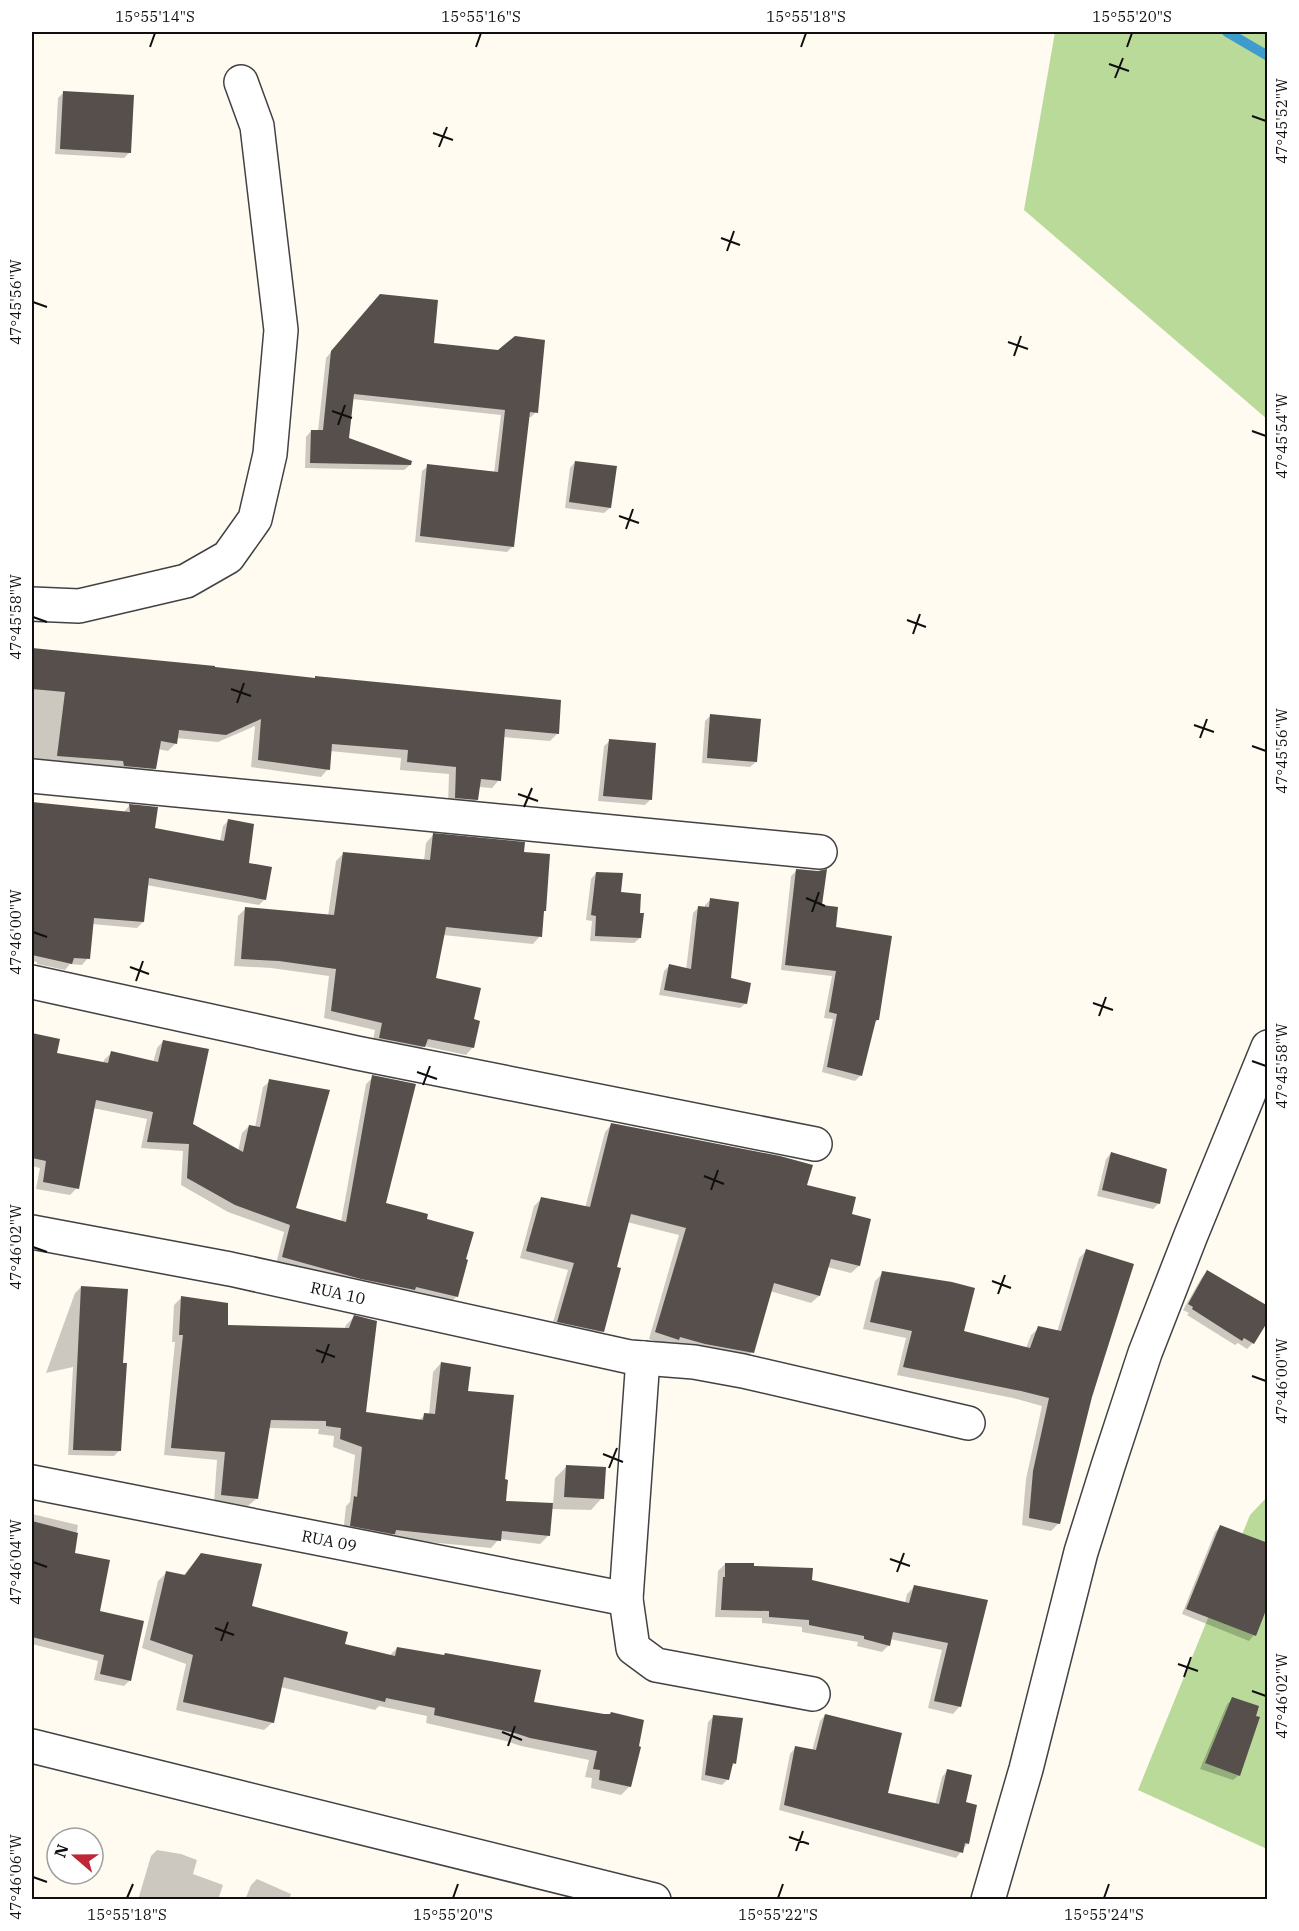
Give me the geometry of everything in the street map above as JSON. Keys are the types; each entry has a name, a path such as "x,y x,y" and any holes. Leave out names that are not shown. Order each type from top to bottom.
{"street":[{"path":"32,604 79,606 186,581 228,557 255,519 270,454 281,330 256,126 241,82"},
{"path":"32,776 820,852"},
{"path":"32,982 346,1050 815,1144"},
{"path":"988,1899 1026,1768 1081,1552 1145,1353 1268,1047"},
{"name":"RUA 10","path":"32,1232 230,1269 617,1354 694,1362 968,1423"},
{"path":"643,1358 626,1599 633,1648 656,1665 813,1694"},
{"name":"RUA 09","path":"32,1482 626,1599"},
{"path":"32,1746 654,1899"}],"green space":[{"path":"1055,32 1267,32 1267,419 1024,210"},
{"path":"1267,1497 1267,1849 1138,1790 1250,1515"}],"building":[{"path":"63,91 134,95 131,153 60,149"},
{"path":"380,294 438,300 434,343 498,350 515,336 545,340 538,413 530,412 514,547 420,536 427,464 498,472 505,410 354,394 349,438 412,461 411,465 310,463 311,430 323,430 331,351"},
{"path":"575,461 617,466 611,508 569,502"},
{"path":"32,648 315,678 315,676 561,700 559,734 505,729 501,781 481,779 478,800 455,798 456,767 407,762 408,750 332,744 330,770 258,760 261,719 226,735 179,730 177,744 161,741 156,769 124,766 123,761 57,756 65,692 32,689"},
{"path":"710,714 761,719 757,762 707,758"},
{"path":"609,739 656,743 652,800 603,796"},
{"path":"32,802 130,812 129,804 158,807 155,828 224,841 228,819 254,824 249,863 272,867 266,900 149,878 144,922 94,918 90,959 74,958 72,964 32,955"},
{"path":"433,833 525,842 524,852 550,854 542,937 446,927 436,978 481,988 474,1019 480,1021 474,1048 428,1039 425,1047 379,1038 382,1023 331,1011 336,969 279,961 241,959 245,907 334,915 343,852 430,860"},
{"path":"796,869 818,871 827,869 822,905 838,907 836,927 892,936 879,1020 876,1020 862,1076 827,1067 837,1014 829,1012 836,971 785,965"},
{"path":"596,872 623,873 621,892 641,894 640,913 644,913 641,938 595,936 596,916 591,915"},
{"path":"710,898 739,902 731,978 751,983 747,1004 664,990 669,964 691,969 698,906 709,907"},
{"path":"32,1033 60,1039 57,1053 108,1063 111,1051 158,1062 163,1040 209,1049 193,1124 243,1152 249,1125 260,1127 269,1079 330,1090 296,1208 346,1222 372,1075 416,1084 386,1203 428,1214 427,1219 474,1232 458,1297 416,1287 415,1290 361,1279 282,1257 290,1225 235,1205 187,1178 189,1144 147,1142 153,1112 96,1100 79,1189 43,1182 46,1161 32,1158"},
{"path":"611,1123 780,1156 813,1165 807,1185 856,1197 852,1214 871,1219 860,1266 831,1259 820,1296 774,1283 754,1353 680,1337 679,1340 655,1332 686,1228 631,1214 617,1267 621,1268 604,1332 557,1322 574,1263 526,1251 541,1197 590,1207"},
{"path":"1111,1152 1167,1169 1160,1204 1102,1190"},
{"path":"1086,1249 1134,1264 1092,1397 1060,1524 1029,1518 1033,1471 1049,1398 903,1367 912,1331 870,1322 882,1271 952,1282 975,1288 964,1331 1030,1348 1038,1326 1061,1331"},
{"path":"1207,1270 1268,1306 1268,1321 1254,1344 1244,1338 1242,1341 1192,1309 1193,1307 1188,1304"},
{"path":"81,1286 128,1289 123,1363 127,1363 121,1451 73,1450"},
{"path":"181,1296 228,1303 228,1325 349,1328 354,1315 377,1321 366,1412 423,1420 424,1413 435,1414 441,1362 471,1367 468,1391 514,1395 505,1479 508,1480 506,1501 553,1503 550,1536 502,1531 501,1541 396,1530 395,1534 392,1534 350,1526 354,1496 357,1497 362,1447 340,1439 341,1428 326,1426 326,1421 271,1420 258,1499 221,1495 225,1452 171,1448 183,1335 179,1335"},
{"path":"566,1465 606,1467 604,1499 564,1497"},
{"path":"32,1521 78,1533 75,1553 110,1560 100,1611 144,1621 131,1681 100,1674 104,1655 32,1637"},
{"path":"1220,1525 1268,1543 1268,1605 1256,1636 1186,1609"},
{"path":"201,1553 262,1564 252,1606 348,1632 345,1644 395,1656 397,1647 541,1670 534,1702 604,1714 611,1712 644,1720 639,1746 641,1747 631,1787 599,1780 600,1770 593,1769 597,1751 434,1715 435,1708 386,1698 385,1702 284,1677 274,1723 183,1702 193,1655 150,1640 166,1571 185,1575"},
{"path":"725,1563 813,1568 812,1580 909,1603 914,1585 988,1600 961,1707 934,1701 948,1643 893,1632 890,1646 864,1639 864,1636 809,1625 809,1620 769,1617 769,1611 721,1610"},
{"path":"1232,1697 1259,1706 1256,1716 1260,1717 1240,1776 1205,1763"},
{"path":"825,1714 902,1733 888,1793 939,1804 947,1769 972,1775 966,1802 977,1805 969,1844 965,1843 963,1853 784,1805 795,1746 816,1750"},
{"path":"713,1715 743,1718 736,1764 733,1763 729,1780 705,1775"}],"waterway":[{"path":"1227,32 1268,56"}]}
